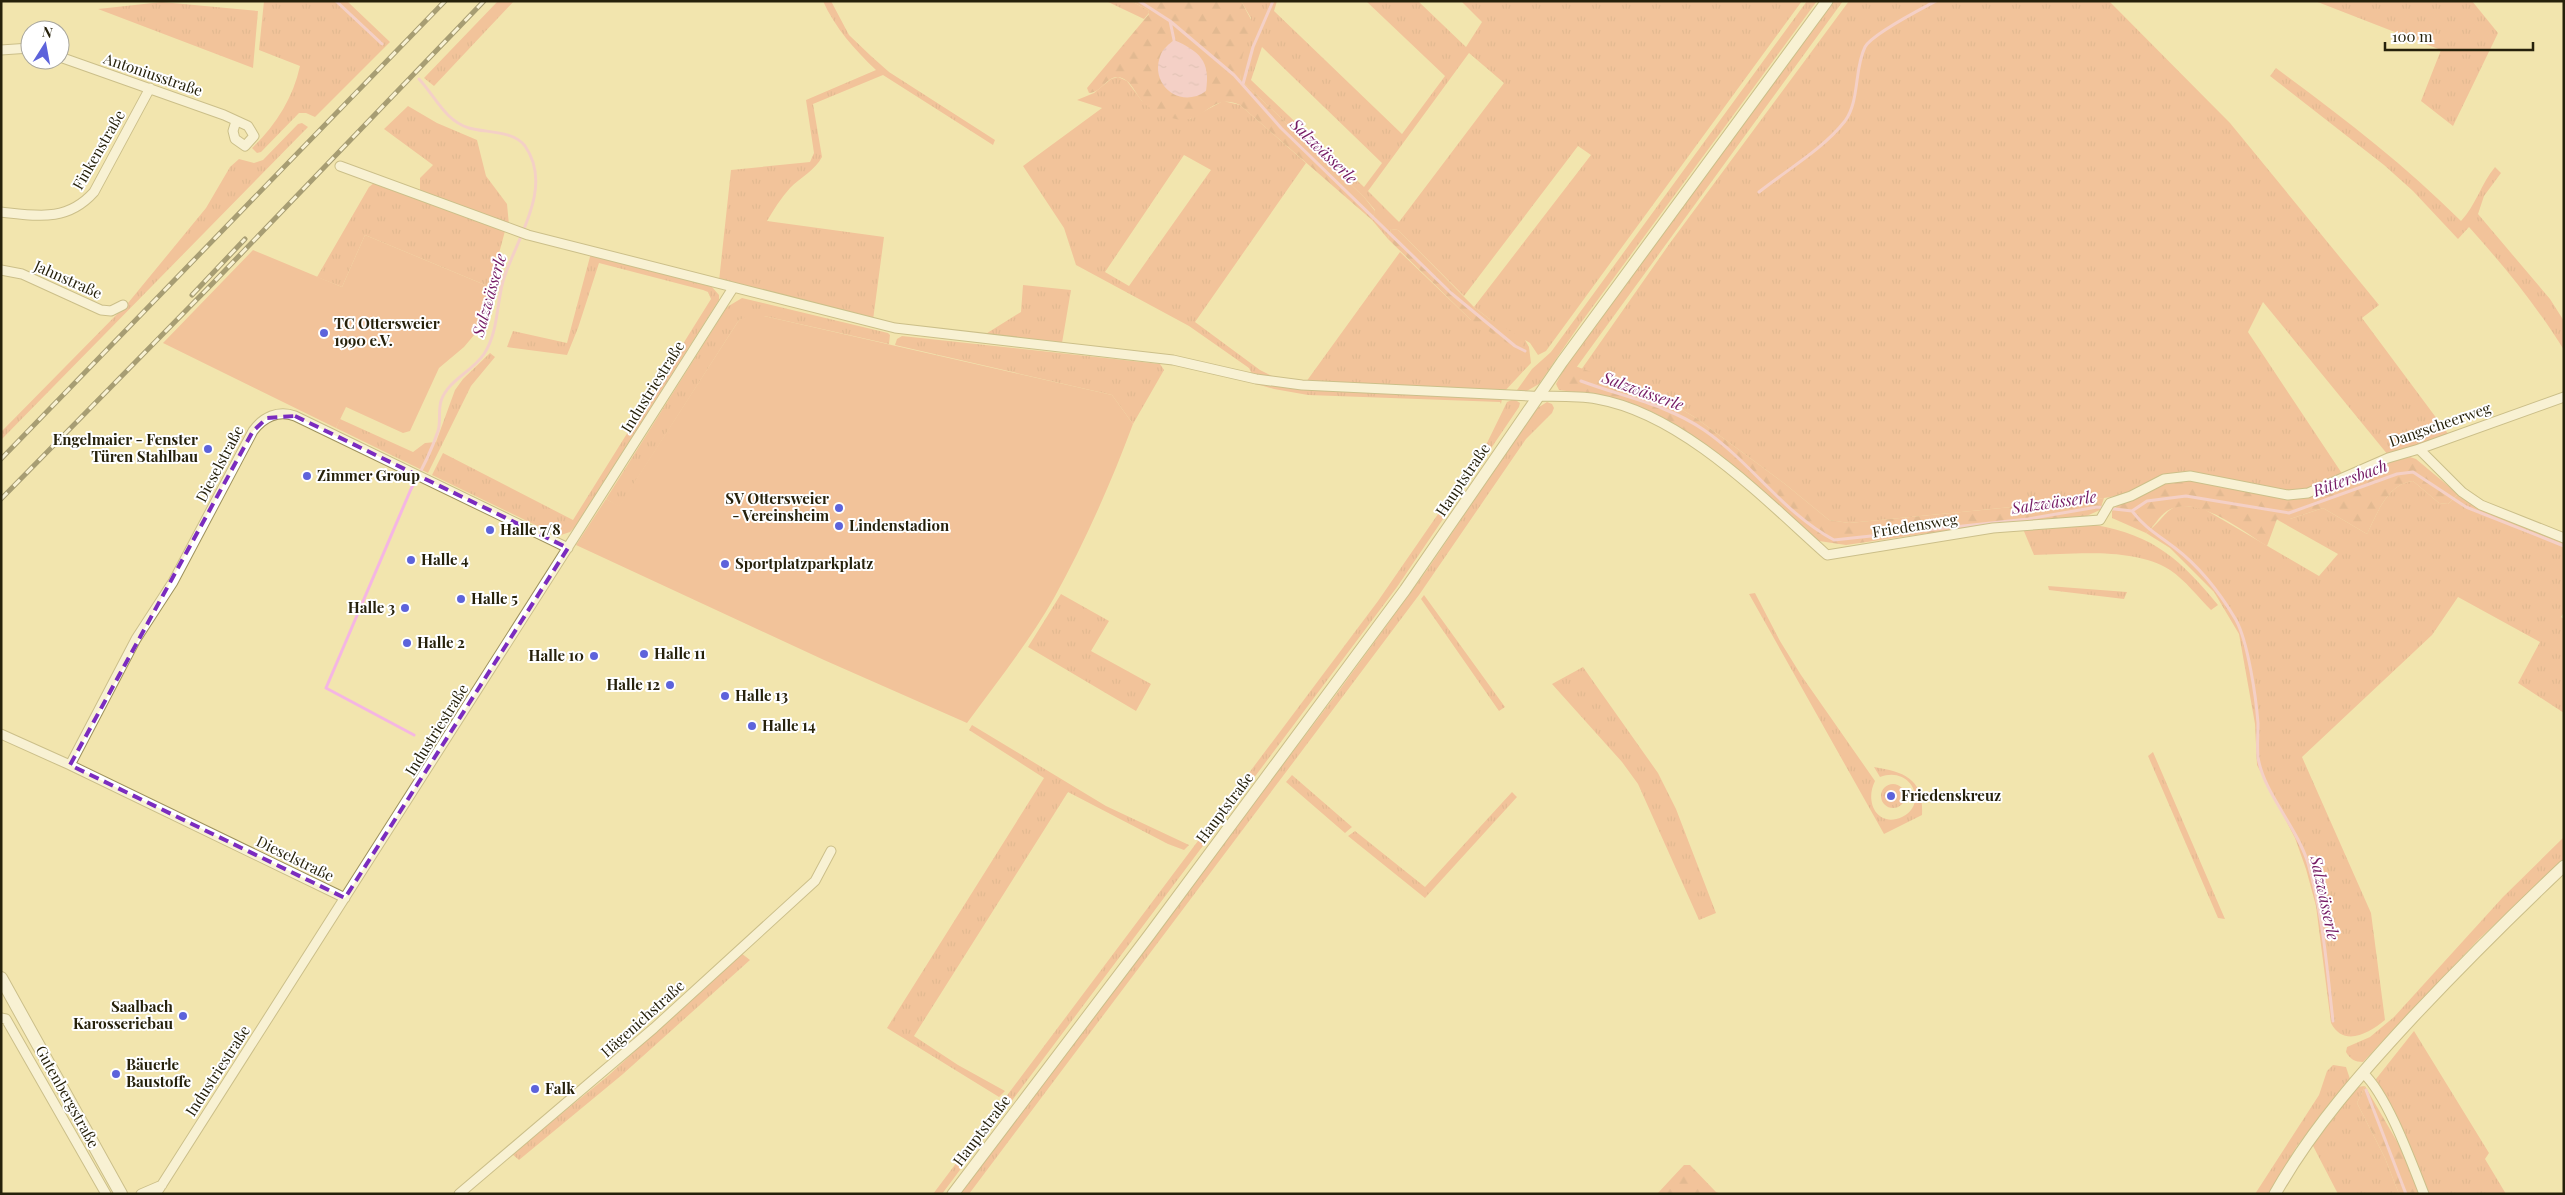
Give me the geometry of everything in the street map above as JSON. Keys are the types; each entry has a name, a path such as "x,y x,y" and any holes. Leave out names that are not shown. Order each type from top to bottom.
{"main road":[{"path":"1,978 121,1194"}],"street":[{"name":"Hauptstraße","path":"953,1194 1150,934 1406,590 1538,396 1827,1"},
{"path":"1,50 20,49"},
{"name":"Antoniusstraße","path":"70,60 236,121"},
{"name":"Finkenstraße","path":"1,212 49,216 82,206 94,192 150,88"},
{"name":"Friedensweg","path":"340,166 528,235 896,328 1173,360 1256,379 1344,388 1538,396 1564,395 1598,400 1630,408 1673,428 1710,454 1827,555 1992,528 2100,520 2110,503 2131,496 2164,479 2190,476 2288,494 2308,493 2328,486"},
{"name":"Jahnstraße","path":"1,270 22,274 100,310 111,311 123,305"},
{"name":"Industriestraße","path":"156,1194 733,288"},
{"name":"Dangscheerweg","path":"2328,486 2388,458 2419,449 2564,397"},
{"name":"Dieselstraße","path":"70,765 136,638 173,582 253,432 261,422 274,415 295,416 568,548"},
{"path":"2419,449 2429,462 2462,492 2481,505 2564,538"},
{"name":"Dieselstraße","path":"1,734 70,765 345,898"},
{"name":"Hägenichstraße","path":"459,1194 654,1028 815,881 831,851"},
{"path":"2275,1194 2310,1138 2362,1073 2500,926 2564,866"},
{"name":"Gutenbergstraße","path":"3,1019 106,1194"},
{"path":"2362,1073 2373,1082 2408,1152 2424,1194"},
{"path":"141,1194 162,1184"}],"highlighted area":[{"path":"295,416 568,548 345,898 70,765 253,431 267,418"}],"green space":[{"path":"264,1 347,1 390,42 315,117 306,113 299,113 261,152 257,153 252,148 269,130 288,100 300,66 259,50"},
{"path":"498,1 514,1 434,86 424,78"},
{"path":"823,1 831,1 849,35 889,72 995,140 993,145 883,75 813,104 822,157 787,192 767,221 884,237 873,320 719,281 731,170 810,162 814,153 806,100 876,70 846,38 833,20"},
{"path":"1106,1 1131,1 1148,10 1149,13 1144,19"},
{"path":"1131,1 1241,1 1254,25 1242,59 1241,80 1364,197 1375,211 1372,220 1240,105 1223,102 1216,104 1191,119 1178,120 1150,108 1142,101 1129,83 1122,78 1114,77 1097,90 1089,93 1087,88 1149,14 1148,10"},
{"path":"1241,1 1277,1 1274,11 1402,134 1445,76 1366,1 1418,1 1466,47 1482,22 1461,1 1802,1 1546,351 1538,355 1530,343 1525,340 1529,347 1531,363 1504,392 1306,382 1400,252 1471,320 1492,321 1474,307 1591,155 1578,146 1464,296 1398,230 1391,229 1388,239 1372,220 1375,210 1364,197 1241,80 1239,68 1251,18","holes":["1262,47 1382,163 1364,187 1251,80","1469,53 1504,83 1399,222 1368,191"]},
{"path":"1807,1 1817,1 1580,324 1539,384 1525,392 1517,390 1532,369 1551,352"},
{"path":"1833,1 1843,1 1576,368 1567,363"},
{"path":"1849,1 2109,1 2230,123 2379,305 2362,318 2449,435 2388,455 2263,302 2248,332 2343,475 2304,491 2128,494 1849,523 1829,520 1785,484 1696,418 1664,399 1581,370 1670,243"},
{"path":"2315,1 2472,1 2498,33 2453,126 2421,101 2441,50"},
{"path":"162,2 258,11 253,68 98,9"},
{"path":"2276,68 2348,122 2417,179 2461,221 2471,208 2495,167 2501,173 2484,196 2478,214 2550,299 2564,321 2564,350 2519,286 2469,227 2458,239 2413,191 2384,165 2270,76"},
{"path":"1118,77 1127,81 1142,101 1190,119 1223,101 1240,105 1306,163 1195,322 1260,370 1278,379 1253,376 1249,368 1189,326 1076,265 1064,228 1023,166 1102,108 1077,100 1094,93 1111,79","holes":["1184,155 1211,170 1129,286 1105,272"]},
{"path":"408,106 437,123 477,140 486,176 507,204 509,225 420,192 420,178 433,165 384,129"},
{"path":"302,123 308,127 1,440 1,432 128,303 206,208 230,167 239,159 254,163 263,160 298,124"},
{"path":"375,182 505,231 490,287 365,235 342,287 317,277 369,187"},
{"path":"1391,229 1398,230 1474,307 1492,321 1524,339 1521,349 1518,350 1471,320 1388,239"},
{"name":"TC Ottersweier 1990 e.V.","path":"365,235 490,287 489,312 485,322 464,347 439,368 410,431 403,433 346,407 336,428 163,343 253,250 342,287"},
{"path":"591,253 712,287 719,295 719,300 575,527 570,532 558,536 432,475 443,453 573,520 711,299 708,292 703,290 599,263 578,328 567,355 507,347 513,331 567,343"},
{"path":"1023,285 1071,290 1062,343 984,335 1021,312"},
{"path":"742,298 888,333 890,335 889,344 764,316 739,320 619,507 606,499 727,307"},
{"name":"Lindenstadion","path":"749,315 764,316 1112,395 1133,424 1097,512 1054,598 1023,646 967,723 824,660 576,545 606,499 619,506 739,320"},
{"path":"902,336 1160,364 1164,370 1133,424 1112,395 895,345 897,339"},
{"path":"490,353 495,357 471,386 428,473 336,428 340,419 413,452 425,443 436,442 455,390 463,379"},
{"path":"1567,363 1664,399 1696,418 1785,484 1829,520 1849,523 2104,498 2100,510 2082,518 1979,526 1846,545 1819,541 1805,532 1708,447 1666,419 1645,409 1614,399 1559,390 1556,384"},
{"path":"1235,378 1334,391 1502,399 1501,404 1500,402 1308,395 1274,389"},
{"path":"1514,399 1520,403 1519,407 1397,587 942,1194 933,1194 1378,601 1487,443 1507,402"},
{"path":"1547,402 1552,404 1554,408 1552,413 1526,439 1419,595 969,1194 959,1194 1338,692 1427,570 1536,409"},
{"path":"2410,457 2416,459 2458,494 2448,504 2439,503 2413,481 2404,483 2396,488 2384,501 2367,534 2323,508 2290,519 2277,519 2267,546 2218,516 2205,510 2191,507 2179,507 2167,511 2146,533 2112,518 2112,511 2118,505 2165,482 2189,480 2308,497 2387,462"},
{"path":"2413,481 2439,503 2448,504 2458,494 2474,506 2564,542 2564,612 2561,617 2564,619 2564,713 2518,683 2540,642 2458,597 2432,635 2302,757 2371,913 2385,1020 2364,1033 2350,1036 2336,1031 2331,1023 2316,906 2306,869 2295,838 2257,765 2255,724 2239,634 2214,592 2170,548 2146,533 2175,507 2204,509 2319,576 2338,554 2276,519 2290,519 2323,508 2367,534 2379,509 2390,494 2404,483"},
{"path":"2095,525 2134,535 2165,552 2205,589 2218,605 2211,610 2176,574 2155,563 2139,558 2085,553 2034,555 2023,529"},
{"path":"2048,586 2127,592 2124,599 2049,590"},
{"path":"1755,593 1780,641 1801,675 1875,781 1871,797 1875,811 1886,819 1893,820 1902,817 1910,811 1914,804 1915,795 1908,781 1900,776 1880,777 1874,767 1903,775 1916,785 1922,803 1922,815 1884,834 1749,594"},
{"path":"1061,594 1109,621 1091,651 1151,684 1136,711 1028,647"},
{"path":"1424,595 1505,707 1499,711 1421,599"},
{"path":"1583,667 1658,773 1676,809 1716,913 1699,920 1638,784 1622,762 1552,684"},
{"path":"972,725 1106,806 1189,845 1184,850 1168,844 1068,792 914,1036 958,1065 1005,1091 999,1097 887,1028 1044,778 969,730"},
{"path":"2153,752 2225,919 2218,918 2148,756"},
{"path":"1292,775 1352,827 1345,833 1286,782"},
{"path":"1893,784 1902,787 1905,796 1902,805 1893,808 1884,805 1881,796 1884,787"},
{"path":"1512,792 1517,797 1425,898 1348,836 1355,831 1425,887"},
{"path":"2564,837 2564,860 2480,938 2363,1062 2355,1061 2349,1057 2346,1052 2347,1047 2370,1037 2394,1017 2503,897"},
{"path":"741,953 750,960 623,1074 519,1160 512,1154 609,1075"},
{"path":"2414,1031 2489,1153 2485,1159 2506,1194 2428,1194 2408,1143 2376,1079"},
{"path":"2333,1065 2346,1067 2350,1079 2297,1146 2269,1194 2255,1194 2319,1095 2327,1071"},
{"path":"2365,1086 2357,1103 2385,1158 2399,1194 2338,1194 2312,1144 2357,1087"},
{"path":"2365,1086 2399,1145 2420,1194 2399,1194 2385,1158 2357,1103"},
{"path":"1684,1165 1690,1165 1716,1192 1721,1194 1657,1194"}],"water":[{"path":"1174,40 1190,48 1201,58 1207,72 1206,91 1196,96 1177,96 1163,84 1159,75 1158,65 1161,54"}],"waterway":[{"name":"Salzwässerle","path":"336,1 382,44"},
{"name":"Salzwässerle","path":"1139,1 1170,21 1234,75 1281,128 1451,293 1515,346 1525,351"},
{"name":"Salzwässerle","path":"1243,84 1253,47 1273,1"},
{"path":"1759,192 1826,141 1845,121 1853,104 1859,65 1865,47 1869,42 1897,22 1936,1"},
{"name":"Salzwässerle","path":"1170,21 1174,40"},
{"name":"Salzwässerle","path":"414,735 326,688 411,489 423,468 432,446 439,428 440,405 444,394 449,387 479,360 489,345 495,326 504,278 530,212 535,195 536,178 533,162 525,146 520,141 514,137 476,130 461,125 447,114 419,79"},
{"name":"Salzwässerle","path":"1581,381 1659,407 1690,421 1721,443 1799,516 1834,540 2028,519 2097,507 2132,511 2147,527 2184,555 2209,581 2223,600 2236,620 2244,642 2253,685 2258,723 2258,757 2261,770 2308,863 2324,942 2333,1021"},
{"name":"Rittersbach","path":"2132,511 2147,501 2186,496 2289,513 2397,474 2413,472 2466,507 2564,546"},
{"name":"Salzwässerle","path":"2366,1090 2406,1194"}],"railway":[{"path":"1,459 445,1"},
{"path":"1,499 213,283 484,1"},
{"path":"192,295 245,239"}],"place":[{"name":"TC Ottersweier 1990 e.V.","path":"324,333"},
{"name":"Engelmaier - Fenster Türen Stahlbau","path":"208,449"},
{"name":"Zimmer Group","path":"307,476"},
{"name":"SV Ottersweier - Vereinsheim","path":"839,508"},
{"name":"Lindenstadion","path":"839,526"},
{"name":"Halle 7/8","path":"490,530"},
{"name":"Halle 4","path":"411,560"},
{"name":"Sportplatzparkplatz","path":"725,564"},
{"name":"Halle 5","path":"461,599"},
{"name":"Halle 3","path":"405,608"},
{"name":"Halle 2","path":"407,643"},
{"name":"Halle 11","path":"644,654"},
{"name":"Halle 10","path":"594,656"},
{"name":"Halle 12","path":"670,685"},
{"name":"Halle 13","path":"725,696"},
{"name":"Halle 14","path":"752,726"},
{"name":"Friedenskreuz","path":"1891,796"},
{"name":"Saalbach Karosseriebau","path":"183,1016"},
{"name":"Bäuerle Baustoffe","path":"116,1074"},
{"name":"Falk","path":"535,1089"}]}
